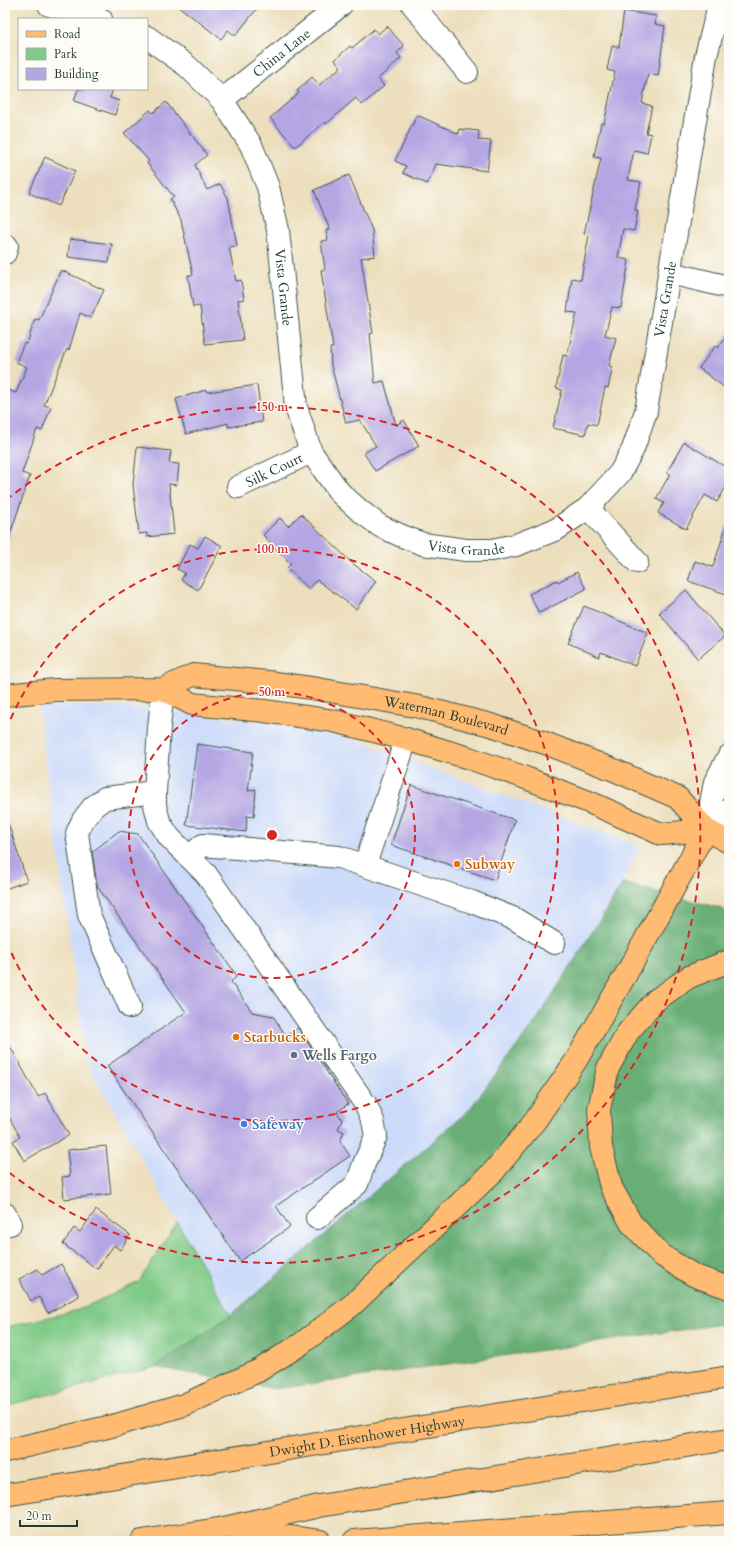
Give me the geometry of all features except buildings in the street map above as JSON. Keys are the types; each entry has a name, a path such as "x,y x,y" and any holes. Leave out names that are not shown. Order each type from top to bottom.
{"main road":[{"name":"Waterman Boulevard","path":"5,695 55,690 163,689 194,675 268,682 318,689 420,707 491,725 545,743 614,770 678,798 706,830 729,842"},
{"name":"Waterman Boulevard","path":"163,689 192,704 264,711 334,721 406,739 469,758 523,777 589,802 661,834 706,830"},
{"path":"5,1451 116,1426 184,1405 258,1371 301,1344 352,1305 494,1171 535,1121 577,1059 706,830"},
{"path":"729,961 689,976 656,1000 628,1032 608,1068 599,1109 601,1147 611,1188 631,1223 661,1255 695,1276 729,1288"},
{"name":"Dwight D. Eisenhower Highway","path":"5,1495 729,1376"},
{"path":"142,1541 224,1528 318,1506 729,1439"},
{"path":"354,1541 729,1513"},
{"path":"224,1528 320,1541"}],"street":[{"path":"49,5 88,14 98,18"},
{"name":"China Lane","path":"222,100 341,5"},
{"path":"413,5 467,72"},
{"name":"Vista Grande","path":"148,39 187,66 222,100 251,145 268,187 278,230 296,407 311,452 340,493 380,526 423,544 466,550 492,550 516,545 557,529 588,508 620,473 633,449 646,411 706,56 719,5"},
{"path":"670,273 729,287"},
{"name":"Silk Court","path":"238,488 311,452"},
{"path":"588,508 637,562"},
{"path":"163,689 155,792 155,805 159,821 169,837 190,856 206,874 366,1105 373,1121 376,1136 357,1184 317,1218"},
{"path":"365,865 406,739"},
{"path":"706,830 715,782 729,756"},
{"path":"130,1007 89,915 77,833 83,820 93,806 105,798 155,792"},
{"path":"706,830 729,810"},
{"path":"190,856 203,845 339,857 472,902 515,919 554,943"}],"shaded area":[{"path":"38,704 145,708 326,729 640,846 623,883 536,1021 468,1111 231,1315 86,1062"}],"green space":[{"path":"623,883 720,908 729,913 729,1323 276,1389 155,1367 231,1315 468,1111 536,1021"},
{"path":"177,1222 231,1315 155,1367 5,1406 5,1328 78,1310 139,1282"}],"place":[{"name":"Subway","path":"457,864"},
{"name":"Starbucks","path":"236,1037"},
{"name":"Wells Fargo","path":"294,1055"},
{"name":"Safeway","path":"244,1124"}]}
